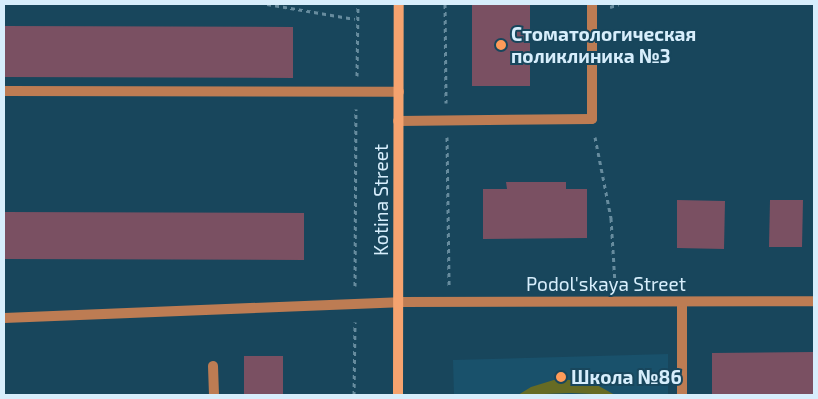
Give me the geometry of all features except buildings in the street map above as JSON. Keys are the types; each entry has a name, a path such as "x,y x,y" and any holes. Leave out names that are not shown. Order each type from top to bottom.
{"street":[{"name":"Kotina Street","path":"398,395 399,4"},
{"path":"398,121 592,119 592,4"},
{"path":"4,91 399,92"},
{"name":"Podol'skaya Street","path":"4,318 398,302 814,302"},
{"path":"682,302 682,395"},
{"path":"213,366 214,395"}],"path":[{"path":"267,4 355,19"},
{"path":"354,395 358,4"},
{"path":"445,4 449,302"},
{"path":"592,119 611,218 616,302"}],"shaded area":[{"name":"Школа №86","path":"668,354 668,395 454,395 453,360"}],"green space":[{"path":"557,379 584,381 597,385 615,395 571,393 518,395 531,387"}],"place":[{"name":"Стоматологическая поликлиника №3","path":"501,45"},
{"name":"Школа №86","path":"561,377"}]}
